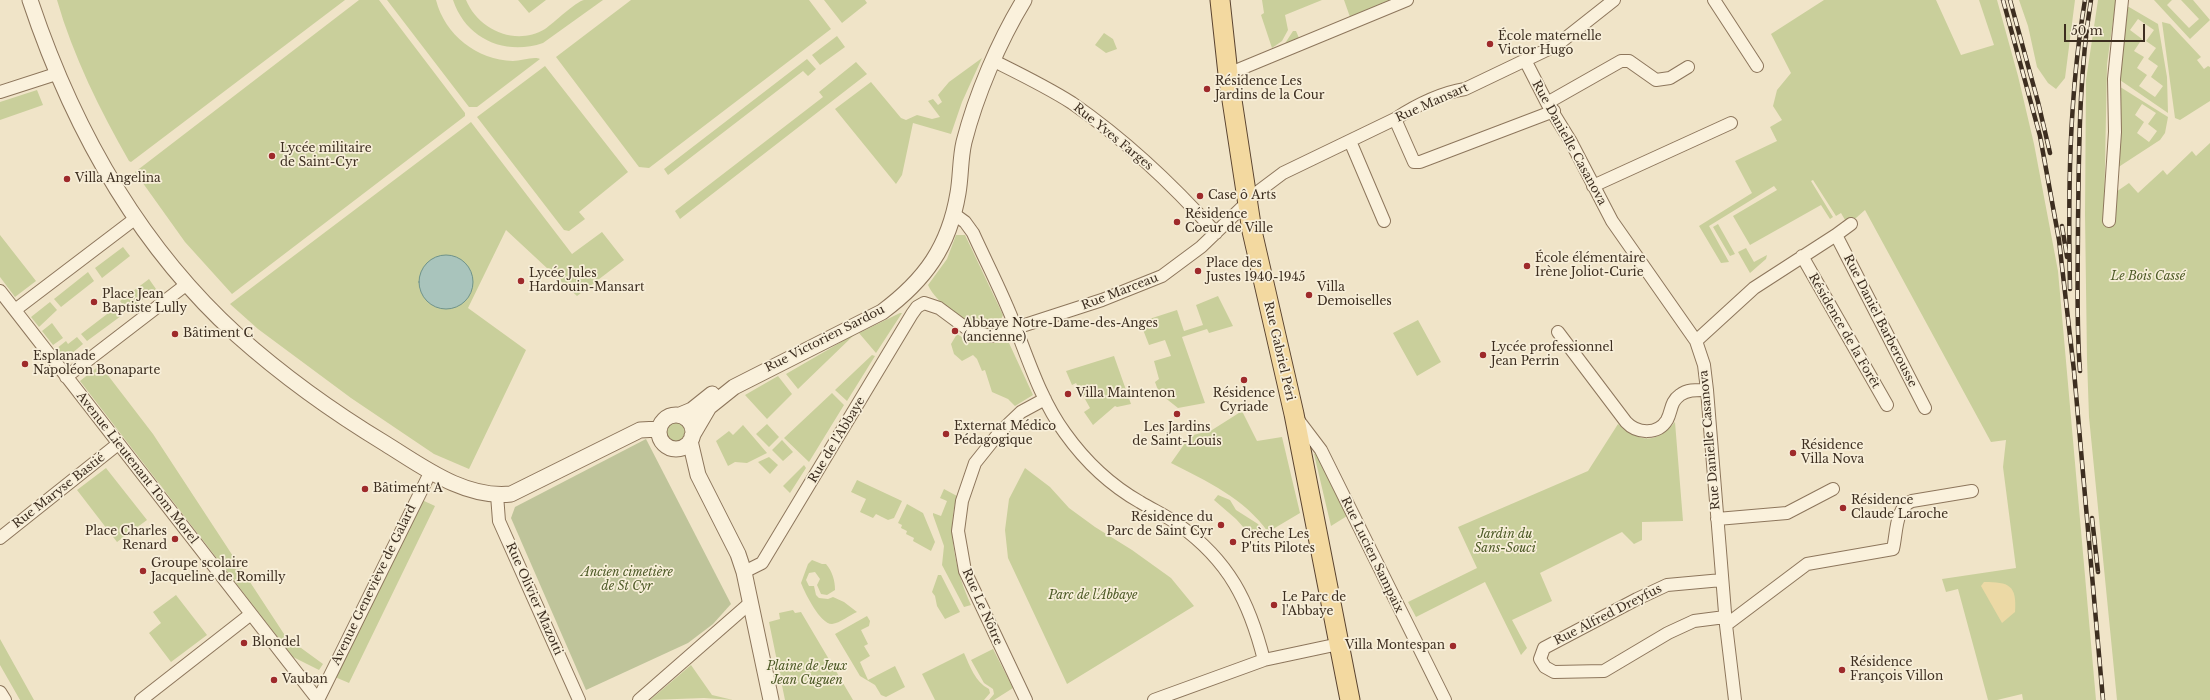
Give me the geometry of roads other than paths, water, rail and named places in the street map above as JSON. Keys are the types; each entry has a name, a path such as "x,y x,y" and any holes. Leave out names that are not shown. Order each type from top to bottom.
{"main road":[{"name":"Rue Gabriel Péri","path":"1220,0 1228,74 1257,258 1294,414 1350,700"}],"street":[{"path":"30,0 56,74 93,148 136,218 159,251 187,284 236,334 317,399 431,471 466,488 480,493 497,495 511,494 640,430 659,429"},
{"name":"Rue Victorien Sardou","path":"680,415 692,410 714,393 734,387 882,312 911,289 933,262 949,232 954,214 964,144 974,105 1024,0"},
{"path":"1228,74 1407,0"},
{"name":"Rue Mansart","path":"1248,203 1259,191 1283,173 1395,120 1406,112 1453,91 1465,89 1557,45 1614,0"},
{"path":"1714,0 1757,66"},
{"path":"2109,221 2115,132 2114,79 2122,0"},
{"name":"Rue Danielle Casanova","path":"1525,60 1624,240 1696,341 1704,365 1725,621 1735,700"},
{"name":"Rue Yves Farges","path":"994,61 1071,103 1110,132 1155,171 1216,233"},
{"path":"1395,120 1414,162 1420,162 1551,107 1621,61 1629,61 1656,80 1670,78 1688,67"},
{"path":"0,92 56,74"},
{"path":"1593,186 1731,123"},
{"path":"1350,141 1384,221"},
{"name":"Rue Marceau","path":"924,302 939,308 970,331 991,336 1016,326 1102,300 1147,284 1176,267 1248,203"},
{"path":"954,214 965,222 973,233 1016,326 1045,399 1064,432 1096,469 1112,484 1178,524 1193,536 1224,568 1246,604 1255,625 1264,660"},
{"path":"15,310 136,218"},
{"path":"1696,341 1754,288 1851,224"},
{"name":"Rue Daniel Barberousse","path":"1836,235 1925,408"},
{"name":"Résidence de la Forêt","path":"1802,256 1887,405"},
{"path":"66,377 187,284"},
{"path":"911,289 924,302"},
{"name":"Avenue Lieutenant Tom Morel","path":"0,291 318,700"},
{"name":"Rue de l’Abbaye","path":"744,572 762,563 912,314 917,306 924,302"},
{"path":"1558,332 1626,422 1636,430 1650,431 1661,426 1668,418 1672,403 1682,394 1691,390 1707,390"},
{"name":"Rue Victorien Sardou","path":"691,438 709,407 734,387"},
{"name":"Rue Le Nôtre","path":"1026,700 965,571 958,531 962,501 975,463 999,433 1022,412 1045,399"},
{"name":"Rue Lucien Sampaix","path":"1294,414 1321,450 1445,700"},
{"path":"698,475 689,422 680,415 669,416 664,419 659,429 659,434 663,444 673,448 698,475 738,554 744,572 771,700"},
{"path":"673,448 683,447 691,438"},
{"name":"Rue Maryse Bastié","path":"0,538 118,444"},
{"name":"Avenue Geneviève de Galard","path":"318,700 431,471"},
{"path":"1717,519 1787,513 1833,489"},
{"path":"1725,621 1807,564 1893,549 1900,511 1905,504 1912,501 1972,491"},
{"name":"Rue Olivier Mazotti","path":"497,495 499,521 579,700"},
{"name":"Rue Alfred Dreyfus","path":"1722,580 1667,585 1637,599 1544,648 1540,659 1545,667 1554,672 1604,671 1668,633 1694,621 1725,621"},
{"path":"639,700 750,603"},
{"path":"141,700 251,614"},
{"path":"1154,700 1264,660 1339,644"},
{"path":"0,692 5,700"}],"water":[{"path":"446,255 456,257 465,263 471,272 473,282 471,292 465,301 456,307 446,309 436,307 427,301 421,292 419,282 421,272 427,263 436,257"}],"railway":[{"path":"2003,0 2040,136 2059,240 2074,371 2103,700"},
{"path":"2010,0 2038,102 2050,153"},
{"path":"2070,289 2069,216 2071,144 2076,72 2085,0"},
{"path":"2080,371 2078,334 2079,139 2084,56 2091,0"},
{"path":"2062,226 2067,257"},
{"path":"2092,518 2098,572"}],"place":[{"name":"École maternelle Victor Hugo","path":"1490,44"},
{"name":"Résidence Les Jardins de la Cour","path":"1207,89"},
{"name":"Lycée militaire de Saint-Cyr","path":"272,156"},
{"name":"Villa Angelina","path":"67,179"},
{"name":"Case ô Arts","path":"1200,196"},
{"name":"Résidence Coeur de Ville","path":"1177,222"},
{"name":"École élémentaire Irène Joliot-Curie","path":"1527,266"},
{"name":"Place des Justes 1940-1945","path":"1198,271"},
{"name":"Lycée Jules Hardouin-Mansart","path":"521,281"},
{"name":"Villa Demoiselles","path":"1309,295"},
{"name":"Place Jean Baptiste Lully","path":"94,302"},
{"name":"Abbaye Notre-Dame-des-Anges (ancienne)","path":"955,331"},
{"name":"Bâtiment C","path":"175,334"},
{"name":"Lycée professionnel Jean Perrin","path":"1483,355"},
{"name":"Esplanade Napoléon Bonaparte","path":"25,364"},
{"name":"Résidence Cyriade","path":"1244,380"},
{"name":"Villa Maintenon","path":"1068,394"},
{"name":"Les Jardins de Saint-Louis","path":"1177,414"},
{"name":"Externat Médico Pédagogique","path":"946,434"},
{"name":"Résidence Villa Nova","path":"1793,453"},
{"name":"Bâtiment A","path":"365,489"},
{"name":"Résidence Claude Laroche","path":"1843,508"},
{"name":"Résidence du Parc de Saint Cyr","path":"1221,525"},
{"name":"Place Charles Renard","path":"175,539"},
{"name":"Crèche Les P'tits Pilotes","path":"1233,542"},
{"name":"Groupe scolaire Jacqueline de Romilly","path":"143,571"},
{"name":"Le Parc de l'Abbaye","path":"1274,605"},
{"name":"Blondel","path":"244,643"},
{"name":"Villa Montespan","path":"1453,646"},
{"name":"Résidence François Villon","path":"1842,670"},
{"name":"Vauban","path":"274,680"}],"park label":[{"name":"Le Bois Cassé","path":"2148,277"},
{"name":"Jardin du Sans-Souci","path":"1505,542"},
{"name":"Ancien cimetière de St Cyr","path":"627,580"},
{"name":"Parc de l'Abbaye","path":"1093,596"},
{"name":"Plaine de Jeux Jean Cuguen","path":"807,674"}]}
